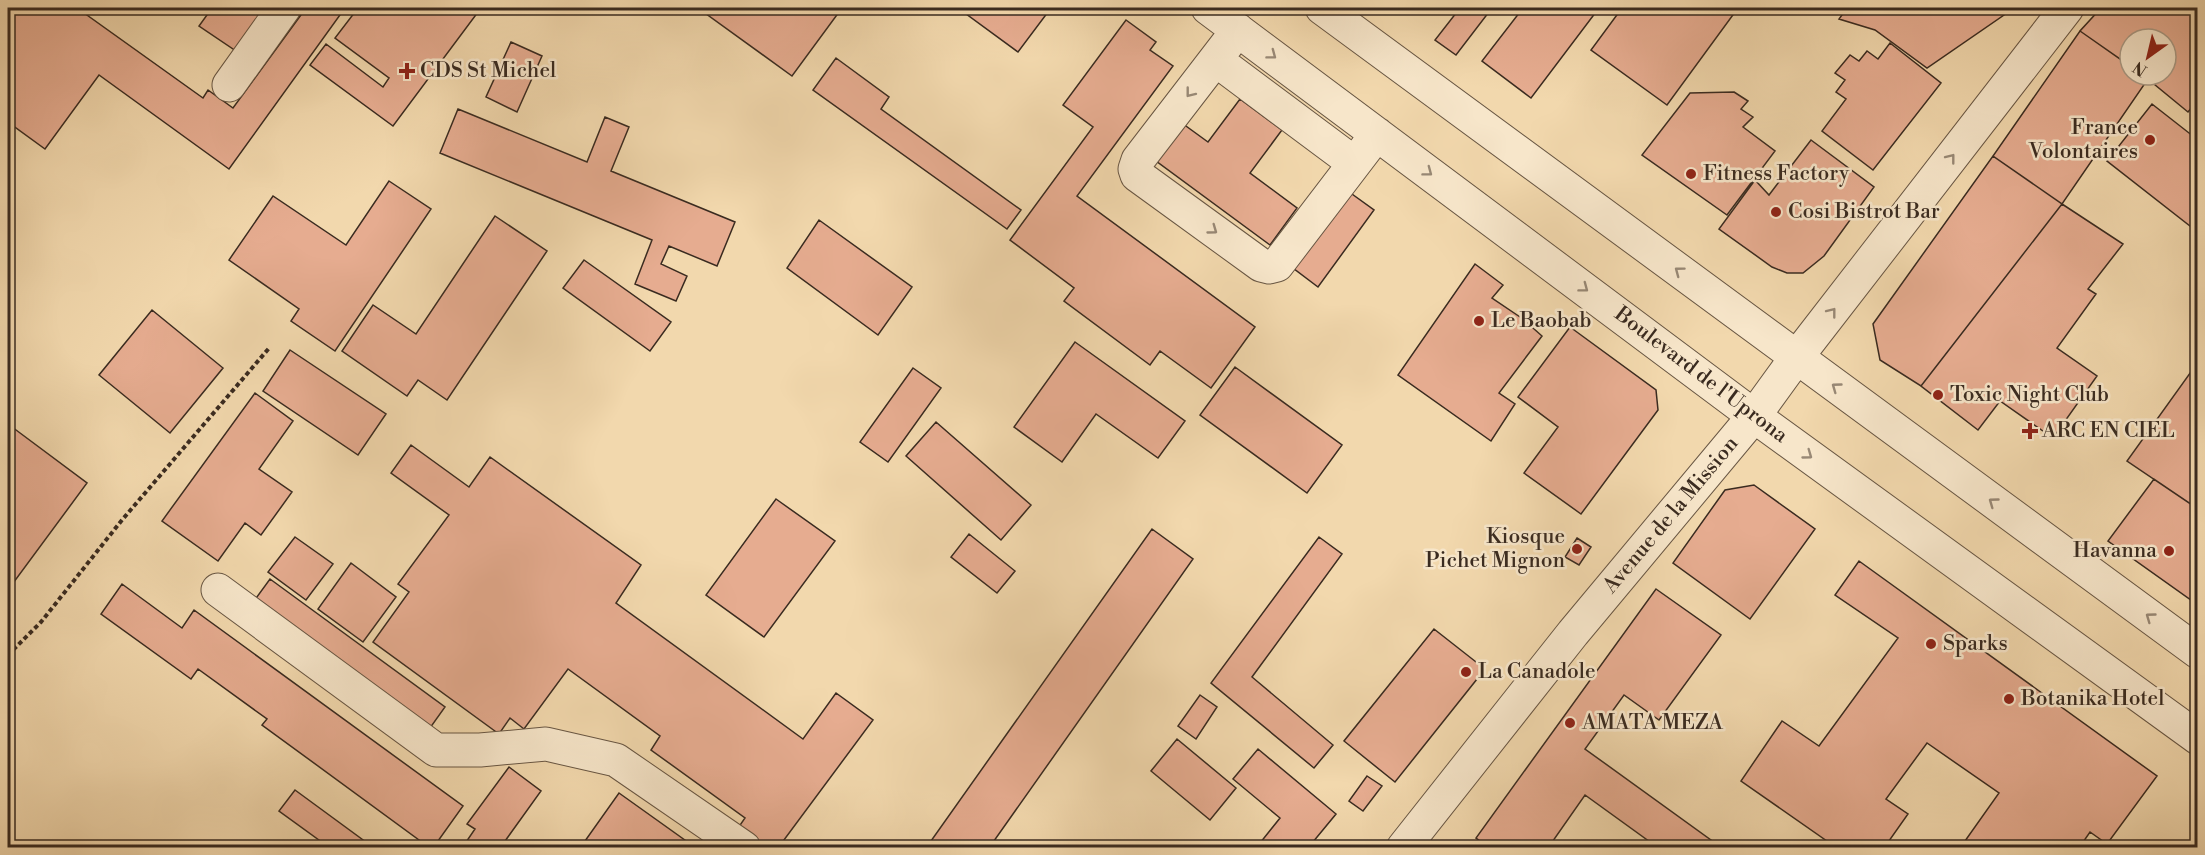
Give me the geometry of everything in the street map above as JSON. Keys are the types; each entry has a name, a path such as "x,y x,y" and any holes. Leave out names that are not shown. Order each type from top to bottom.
{"street":[{"path":"229,85 284,8"},
{"name":"Boulevard de l'Uprona","path":"1208,8 1754,416 2198,738"},
{"path":"1322,8 2198,652"},
{"name":"Avenue de la Mission","path":"1403,848 1573,633 1754,416 1796,358 2067,8"},
{"path":"1238,30 1138,160 1134,169 1137,176 1261,265 1269,267 1276,265 1377,134"},
{"path":"1216,60 1354,163"},
{"path":"218,590 436,750 480,750 546,744 616,760 744,848"}],"path":[{"path":"8,655 40,622 270,347"}],"building":[{"path":"8,8 77,8 203,98 208,90 233,108 306,8 345,8 229,169 99,75 45,149 8,122"},
{"path":"212,8 271,8 239,53 199,26"},
{"name":"CDS St Michel","path":"358,8 481,8 393,126 310,65 326,44 383,87 389,78 335,38"},
{"path":"698,8 842,8 792,76"},
{"path":"958,8 1051,8 1018,52"},
{"path":"1460,8 1492,8 1456,55 1435,40"},
{"path":"1523,8 1599,8 1531,98 1482,61"},
{"path":"1622,8 1738,8 1667,105 1591,50"},
{"path":"1847,8 1994,8 2004,15 1927,68 1875,30 1839,19"},
{"path":"2101,8 2192,8 2198,12 2198,100 2188,112 2158,87 2178,87 2178,27 2118,27 2118,58 2080,31"},
{"path":"1126,20 1156,42 1150,50 1173,66 1077,196 1255,327 1211,388 1160,351 1150,365 1064,301 1074,288 1010,240 1093,127 1063,105"},
{"path":"2080,31 2118,58 2118,87 2142,87 2062,204 1993,156"},
{"path":"511,42 542,56 517,112 486,97"},
{"path":"1890,43 1941,83 1873,170 1822,131 1846,99 1836,92 1845,80 1835,73 1850,55 1859,61 1867,51 1878,59"},
{"path":"836,58 889,97 881,109 1021,210 1007,229 813,90"},
{"path":"1734,92 1748,101 1741,109 1753,117 1743,127 1775,151 1727,215 1642,155 1690,93"},
{"path":"1240,99 1282,130 1250,173 1297,208 1270,245 1152,158 1179,121 1208,142"},
{"path":"2152,104 2198,140 2198,217 2190,226 2107,161"},
{"path":"458,109 587,162 605,117 629,127 611,171 735,222 717,266 669,246 661,264 687,276 676,301 635,284 652,240 440,153"},
{"path":"1811,140 1874,187 1824,256 1803,273 1787,273 1772,267 1719,229 1755,180 1769,195"},
{"path":"1993,156 2062,204 1921,386 1880,360 1873,324"},
{"path":"389,181 431,209 335,351 291,321 299,309 229,260 273,196 346,245"},
{"path":"1345,189 1374,210 1318,287 1289,265"},
{"path":"2062,204 2123,244 2088,289 2096,294 2057,348 2097,376 2053,438 2000,401 1978,430 1921,386"},
{"path":"495,216 547,251 447,400 418,380 407,396 342,351 373,305 416,334"},
{"path":"819,220 912,287 878,335 787,268"},
{"path":"584,260 671,322 650,351 563,288"},
{"path":"1475,264 1503,285 1492,298 1523,319 1542,336 1499,393 1515,404 1491,441 1398,375"},
{"path":"152,310 223,368 170,433 99,375"},
{"path":"1570,327 1656,390 1658,410 1581,514 1524,473 1558,427 1518,397"},
{"path":"1075,342 1185,421 1158,458 1096,414 1062,462 1014,427"},
{"path":"290,350 386,414 358,455 263,391"},
{"path":"2198,362 2198,509 2127,461"},
{"path":"1235,367 1342,445 1307,493 1200,415"},
{"path":"913,368 941,388 888,462 860,442"},
{"path":"255,393 293,421 259,469 292,492 261,535 245,523 218,561 162,521"},
{"path":"936,422 1031,505 1001,540 906,456"},
{"path":"8,424 87,483 8,590"},
{"path":"411,445 469,487 490,457 641,565 616,603 803,739 836,693 873,720 778,848 758,848 736,831 745,818 651,750 660,736 568,669 524,729 510,718 499,734 373,642 409,592 398,584 449,515 391,473"},
{"path":"2154,479 2198,509 2198,605 2108,541"},
{"path":"1754,485 1815,529 1750,619 1673,563 1725,490"},
{"path":"776,499 835,541 764,637 706,595"},
{"path":"1152,529 1193,559 989,848 926,848"},
{"path":"969,534 1015,571 997,593 951,557"},
{"path":"295,537 333,564 306,600 268,572"},
{"path":"1319,537 1342,554 1252,677 1333,745 1314,768 1211,683"},
{"path":"1577,538 1591,547 1579,565 1565,557"},
{"path":"1859,561 2157,776 2107,844 2090,832 2079,848 1960,848 1999,793 1927,743 1886,799 1908,814 1884,848 1837,848 1741,781 1782,721 1819,746 1898,638 1835,595"},
{"path":"351,563 396,597 363,642 318,609"},
{"path":"270,579 445,707 425,735 249,608"},
{"path":"122,584 182,628 194,610 463,806 433,848 262,725 267,719 198,669 191,679 101,614"},
{"path":"1656,589 1721,635 1659,720 1624,695 1585,749 1722,848 1647,848 1650,842 1585,795 1548,848 1481,848 1484,844 1476,838"},
{"path":"1434,629 1485,669 1395,782 1344,741"},
{"path":"1200,695 1217,707 1196,739 1178,726"},
{"path":"1177,739 1236,788 1210,820 1151,771"},
{"path":"1258,749 1336,814 1308,848 1256,848 1280,818 1233,779"},
{"path":"509,767 541,791 500,848 462,848 475,829 467,824"},
{"path":"1367,776 1382,786 1363,811 1349,801"},
{"path":"295,790 374,848 330,848 279,811"},
{"path":"619,793 696,848 580,848"}],"place":[{"name":"CDS St Michel","path":"407,71"},
{"name":"France Volontaires","path":"2150,140"},
{"name":"Fitness Factory","path":"1691,174"},
{"name":"Cosi Bistrot Bar","path":"1776,212"},
{"name":"Le Baobab","path":"1479,321"},
{"name":"Toxic Night Club","path":"1938,395"},
{"name":"ARC EN CIEL","path":"2030,431"},
{"name":"Kiosque Pichet Mignon","path":"1577,549"},
{"name":"Havanna","path":"2169,551"},
{"name":"Sparks","path":"1931,644"},
{"name":"La Canadole","path":"1466,672"},
{"name":"Botanika Hotel","path":"2009,699"},
{"name":"AMATA MEZA","path":"1570,723"}]}
